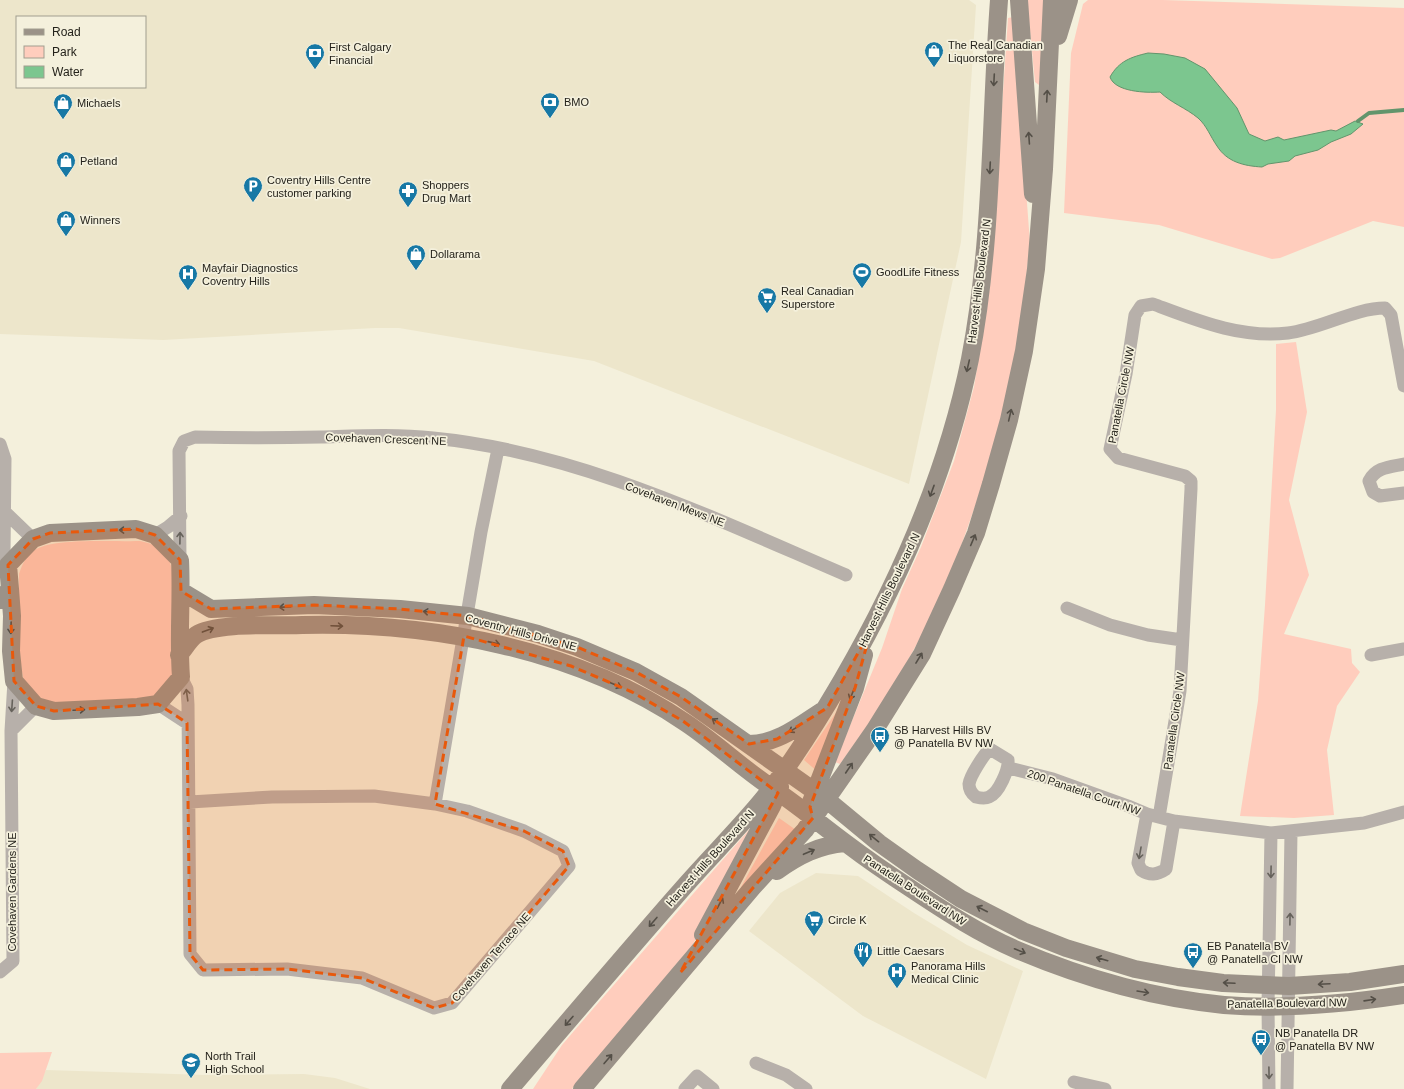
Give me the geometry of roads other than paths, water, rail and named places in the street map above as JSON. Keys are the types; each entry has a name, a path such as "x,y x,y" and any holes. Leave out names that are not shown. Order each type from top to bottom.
{"main road":[{"path":"1019,0 1037,247"},
{"path":"582,1089 813,818 810,807 874,731 922,654 976,533 1010,413 1024,351 1036,268 1044,169 1052,0"},
{"path":"1048,71 1069,0"},
{"name":"Harvest Hills Boulevard N","path":"510,1089 775,789 784,769 827,708 871,630 926,509 958,410 977,315 986,241 995,4"},
{"path":"136,529 155,535 180,560 181,677 158,704 138,707 54,711 36,706 14,681 5,647 12,616 5,594 8,565 33,539 50,532 136,529"},
{"name":"Coventry Hills Drive NE","path":"181,591 210,609 314,605 400,609 468,616 538,634 577,647 636,672 681,697 784,769"},
{"name":"Coventry Hills Drive NE","path":"180,655 194,636 211,628 312,625 399,628 464,636 520,650 564,664 632,692 683,721 775,789"},
{"path":"821,795 855,688 871,630"},
{"path":"749,744 759,744 777,739 827,708"},
{"name":"Panatella Boulevard NW","path":"784,769 821,795 880,843 961,899 1044,940 1066,948 1135,969 1178,978 1223,983 1290,986 1350,982 1404,974"},
{"path":"680,973 707,927 775,789"},
{"name":"Panatella Boulevard NW","path":"775,789 845,843 894,878 959,920 1015,949 1060,967 1132,990 1224,1005 1289,1006 1349,1003 1404,995"},
{"path":"753,887 795,858 829,844 845,843"},
{"path":"520,1089 533,1062"}],"street":[{"name":"Panatella Circle NW","path":"1174,821 1166,869 1159,874 1150,874 1141,870 1138,862 1153,816 1180,691 1191,481 1185,476 1118,458 1110,449 1126,374 1135,315 1141,306 1153,304 1238,332 1288,333 1331,323 1375,308 1386,308 1391,315 1404,386"},
{"name":"Covehaven Crescent NE","path":"180,560 181,516 179,451 184,441 196,437 355,436 432,438 498,449"},
{"path":"0,444 5,459 4,553 8,565"},
{"path":"435,804 498,449"},
{"name":"Covehaven Mews NE","path":"498,449 531,455 586,470 673,501 846,575"},
{"path":"1404,464 1378,470 1372,474 1369,481 1373,492 1380,496 1404,492"},
{"path":"5,512 33,539"},
{"path":"155,535 168,527 181,516"},
{"path":"1067,608 1110,625 1148,635 1182,640"},
{"path":"1371,655 1404,649"},
{"path":"158,704 187,718 187,689 181,677"},
{"name":"Covehaven Gardens NE","path":"0,972 13,961 6,806 14,681"},
{"path":"10,731 36,706"},
{"name":"Covehaven Terrace NE","path":"187,718 190,802 190,954 203,970 288,969 362,978 434,1008 452,1003 569,866 563,851 524,831 467,811 435,804 374,796 272,797 190,802"},
{"name":"200 Panatella Court NW","path":"1009,768 1053,779 1153,816"},
{"path":"1153,816 1174,821 1271,833 1364,823 1404,812"},
{"path":"1287,1089 1290,986 1291,832"},
{"path":"1269,1089 1268,985 1271,833"},
{"path":"756,1063 786,1075 806,1089"},
{"path":"685,1089 697,1076 713,1089"},
{"path":"1074,1082 1105,1089"}],"water":[{"path":"1148,53 1185,58 1205,69 1237,108 1249,134 1265,141 1278,137 1284,140 1331,130 1336,131 1355,121 1363,124 1351,134 1331,142 1318,150 1295,156 1289,161 1268,164 1262,167 1242,164 1226,156 1221,151 1204,124 1198,118 1160,92 1124,89 1113,82 1110,77 1121,63 1136,56"}],"waterway":[{"path":"1358,121 1369,113 1404,110"}],"place":[{"name":"The Real Canadian Liquorstore","path":"934,68"},
{"name":"First Calgary Financial","path":"315,70"},
{"name":"BMO","path":"550,119"},
{"name":"Michaels","path":"63,120"},
{"name":"Petland","path":"66,178"},
{"name":"Coventry Hills Centre customer parking","path":"253,203"},
{"name":"Shoppers Drug Mart","path":"408,208"},
{"name":"Winners","path":"66,237"},
{"name":"Dollarama","path":"416,271"},
{"name":"GoodLife Fitness","path":"862,289"},
{"name":"Mayfair Diagnostics Coventry Hills","path":"188,291"},
{"name":"Real Canadian Superstore","path":"767,314"},
{"name":"SB Harvest Hills BV @ Panatella BV NW","path":"880,753"},
{"name":"Circle K","path":"814,937"},
{"name":"Little Caesars","path":"863,968"},
{"name":"EB Panatella BV @ Panatella CI NW","path":"1193,969"},
{"name":"Panorama Hills Medical Clinic","path":"897,989"},
{"name":"NB Panatella DR @ Panatella BV NW","path":"1261,1056"},
{"name":"North Trail High School","path":"191,1079"}]}
